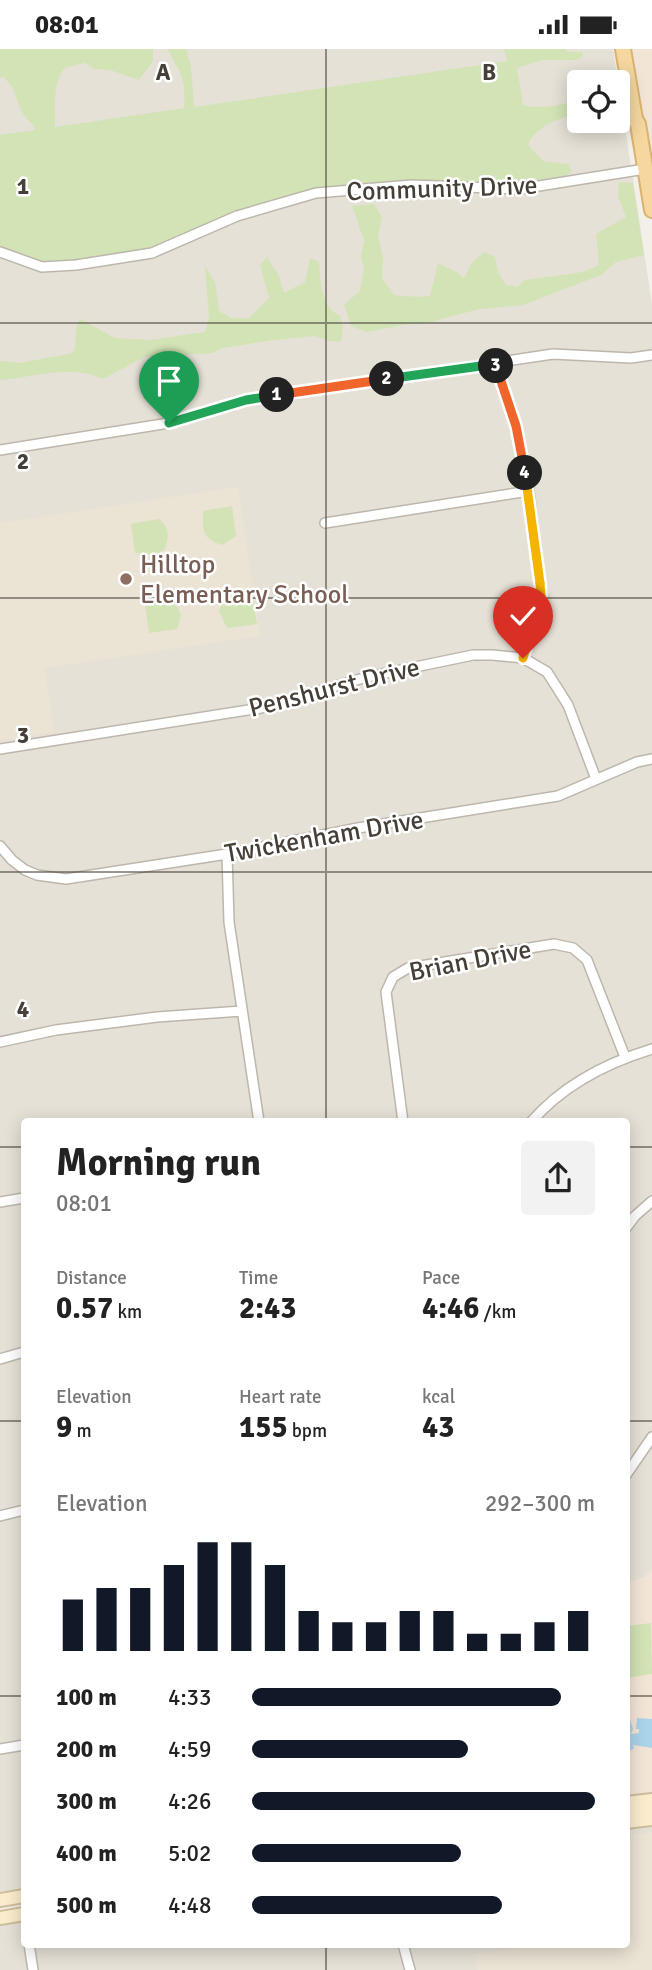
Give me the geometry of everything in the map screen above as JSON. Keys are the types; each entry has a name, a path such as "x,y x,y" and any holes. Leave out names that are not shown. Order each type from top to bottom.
{"main road":[{"path":"623,49 652,210"},
{"path":"629,49 641,118 638,124"},
{"path":"630,1803 652,1800"},
{"path":"630,1813 652,1808"},
{"path":"630,1822 652,1819"},
{"path":"3,1900 21,1897"},
{"path":"1,1920 21,1915"}],"street":[{"name":"Community Drive","path":"0,252 42,267 76,265 152,253 237,216 316,193 412,185 520,189 645,169"},
{"path":"0,450 169,423 246,400 554,355 631,358 652,355"},
{"path":"495,364 516,426 529,491 541,597 523,658 547,672 568,705 596,779"},
{"path":"325,523 529,491"},
{"name":"Penshurst Drive","path":"0,749 261,708 367,677 473,655 523,658"},
{"name":"Twickenham Drive","path":"0,846 25,870 37,875 66,879 227,854 358,828 558,796 637,762 652,759"},
{"path":"227,854 229,922 258,1118"},
{"name":"Brian Drive","path":"402,1118 386,992 393,977 408,968 554,944 573,949 587,960 625,1057"},
{"path":"0,1042 57,1030 157,1017 243,1011"},
{"path":"535,1118 567,1089 625,1057 652,1049"},
{"path":"0,1202 21,1198"},
{"path":"630,1223 652,1201"},
{"path":"0,1359 21,1353"},
{"path":"630,1469 652,1437"},
{"path":"0,1516 21,1511"},
{"path":"0,1749 21,1746"},
{"path":"1,1920 3,1900"},
{"path":"30,1948 33,1970"},
{"path":"404,1948 410,1970"}],"shaded area":[{"path":"0,49 613,49 616,70 567,70 567,133 626,133 652,304 652,1570 645,1577 630,1582 630,1118 21,1118 21,1888 0,1892"},
{"path":"623,49 652,49 652,210 630,88 630,70 627,70"},
{"name":"Hilltop Elementary School","path":"238,487 260,636 45,668 54,732 0,740 0,523"},
{"path":"652,1570 652,1822 630,1825 630,1582 645,1577"},
{"path":"652,1819 652,1970 0,1970 0,1918 21,1914 21,1948 630,1948 630,1823"},
{"path":"652,1832 652,1970 477,1970 475,1954 522,1948 630,1948 630,1836"}],"green space":[{"path":"0,49 153,49 153,61 139,80 110,70 94,69 85,63 70,66 63,71 55,94 55,127 184,108 183,82 168,49 186,49 191,66 194,107 507,61 504,49 566,49 567,52 582,52 583,56 575,60 542,60 517,68 523,105 544,107 567,102 567,117 545,126 529,141 529,146 543,161 568,164 572,171 561,180 536,187 411,185 316,193 237,216 152,253 42,267 0,252 0,135 35,130 22,111 12,87 3,77 0,78"},
{"path":"619,182 633,183 644,255 616,262 601,275 523,305 479,309 427,323 366,332 351,326 344,305 360,291 364,269 361,257 364,240 352,206 374,204 382,217 378,236 383,257 382,278 394,295 430,296 438,263 464,279 471,264 484,252 495,257 498,272 506,285 517,287 525,280 583,272 599,265 596,234 626,217 618,196"},
{"path":"267,257 279,276 284,293 305,282 310,258 319,262 325,300 333,312 340,316 343,328 341,342 315,336 223,348 212,353 144,357 103,379 79,372 66,372 0,380 0,361 19,363 69,354 75,350 76,328 80,319 115,338 150,340 205,332 209,317 205,266 215,282 219,311 231,318 249,318 269,298 260,265"},
{"path":"232,506 236,536 222,545 205,533 203,511"},
{"path":"159,519 168,533 165,549 155,555 135,553 131,524"},
{"path":"234,593 246,593 252,597 257,624 227,628 219,611 224,598"},
{"path":"163,598 175,602 181,615 177,629 149,633 145,604"},
{"path":"651,1623 652,1674 630,1678 630,1626"}],"water":[{"path":"637,1718 652,1719 652,1748 633,1745 631,1751 630,1720 633,1729 631,1734 639,1733 639,1729 636,1729"}],"place":[{"name":"Hilltop Elementary School","path":"126,579"}],"route":[{"path":"169,423 246,400 495,364 516,426 529,491 541,597 523,658"}]}
